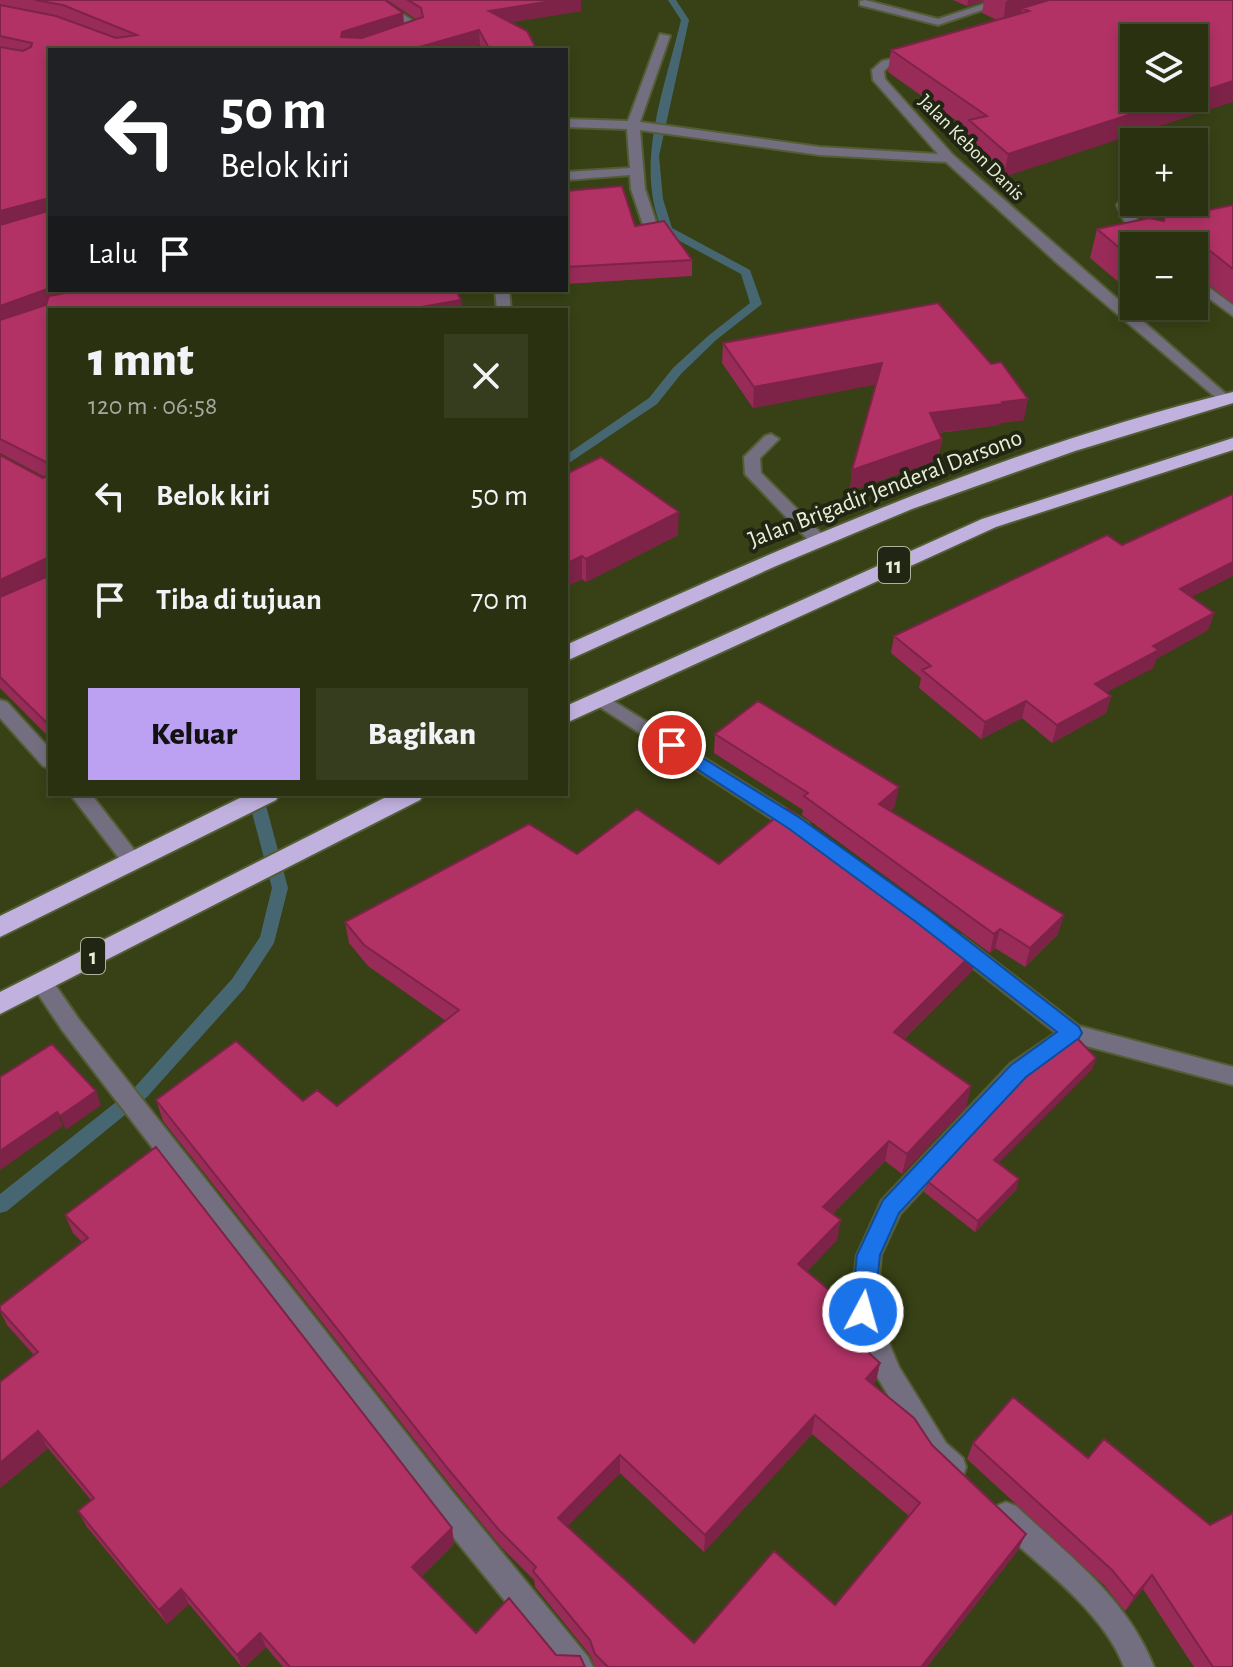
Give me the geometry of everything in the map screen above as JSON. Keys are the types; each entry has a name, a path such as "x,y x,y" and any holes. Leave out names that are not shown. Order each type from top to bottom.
{"highway":[{"name":"Jalan Brigadir Jenderal Darsono","path":"568,653 818,540 969,481 1184,408 1229,398"},
{"name":"11","path":"568,714 989,523 1233,444"},
{"path":"0,927 264,796"},
{"name":"1","path":"0,1004 408,796"}],"street":[{"path":"358,48 416,31 417,28 374,0"},
{"path":"864,3 938,22 1007,0"},
{"path":"651,228 638,189 638,125 664,36"},
{"name":"Jalan Kebon Danis","path":"929,50 886,63 878,70 879,80 949,158 1062,260 1229,398"},
{"path":"568,123 678,129 820,151 949,158"},
{"path":"568,176 636,171"},
{"path":"1129,216 1141,232"},
{"path":"1208,292 1233,312"},
{"path":"771,439 752,457 753,474 818,540"},
{"path":"599,698 820,842"},
{"path":"0,706 48,759"},
{"path":"82,796 132,861"},
{"path":"935,926 1072,1033 1233,1076"},
{"path":"41,982 74,1030 440,1499 578,1667"},
{"path":"970,1483 937,1452 889,1375 863,1312 869,1255 891,1207 1018,1071 1072,1033"},
{"path":"992,1504 1092,1597 1135,1650 1139,1667"}],"building":[{"path":"35,0 385,0 403,13 342,32 341,37 362,38 423,17 421,8 408,0 558,0 489,11 527,31 536,48 489,48 479,30 416,48 48,48 48,201 45,199 0,211 0,47 23,51 32,43 0,36 0,5 56,16 116,38 137,35 63,5"},
{"path":"1049,0 1233,0 1233,81 1208,89 1208,24 1120,24 1120,112 1138,112 1008,154 969,120 987,116 891,50 1029,11 1022,8"},
{"path":"622,186 635,226 664,221 692,260 568,267 568,191"},
{"path":"1233,205 1233,269 1208,250 1208,232 1120,232 1120,248 1097,229 1149,218 1164,221 1165,216 1208,216 1209,210"},
{"path":"48,211 48,289 0,306 0,225"},
{"path":"70,292 457,292 461,300 415,308 48,308 48,463 0,439 0,320 46,305 49,296"},
{"path":"938,303 991,364 1001,362 1028,399 930,413 942,439 852,470 882,363 754,387 723,343"},
{"path":"0,455 43,478 48,475 48,724 0,677 0,597 46,577 45,559 0,580"},
{"path":"601,457 679,512 586,559 582,556 568,563 568,473"},
{"path":"1233,494 1233,562 1180,589 1214,613 1153,646 1159,650 1095,684 1111,696 1057,725 1026,701 985,722 922,670 931,666 894,636 1107,535 1122,545"},
{"path":"758,701 899,787 879,804 1064,915 1030,948 1000,929 994,934 804,796 808,793 715,734"},
{"path":"787,808 977,949 894,1032 971,1086 907,1154 889,1141 823,1207 841,1220 798,1264 848,1306 834,1321 880,1363 866,1379 914,1418 932,1445 1026,1534 921,1667 608,1667 595,1654 590,1640 533,1571 536,1567 499,1530 449,1470 156,1100 236,1041 303,1101 317,1090 337,1106 459,1010 364,945 345,922 529,824 577,854 637,809 719,864","holes":["815,1415 920,1503 835,1605 774,1551 694,1643 558,1518 620,1455 705,1535"]},
{"path":"1076,1037 1096,1058 994,1160 1019,1179 978,1221 927,1181 1031,1069"},
{"path":"52,1044 96,1091 60,1116 57,1112 0,1151 0,1077"},
{"path":"156,1147 452,1528 412,1567 476,1633 509,1598 556,1655 580,1656 585,1667 290,1667 260,1633 237,1655 181,1589 159,1610 78,1511 94,1498 38,1431 0,1463 0,1382 38,1352 0,1310 0,1306 88,1238 65,1215"},
{"path":"1013,1397 1088,1458 1104,1439 1210,1525 1233,1513 1233,1667 1213,1667 1152,1575 1134,1597 1112,1570 973,1443"}],"waterway":[{"path":"568,460 653,401 677,371 712,338 756,304 746,272 667,230 658,199 654,156 685,20 672,0"},
{"path":"0,1205 141,1092 238,984 268,938 280,888 256,796"}],"route":[{"path":"672,745 794,823 923,917 1072,1033 1018,1071 891,1207 869,1255 863,1312"}]}
